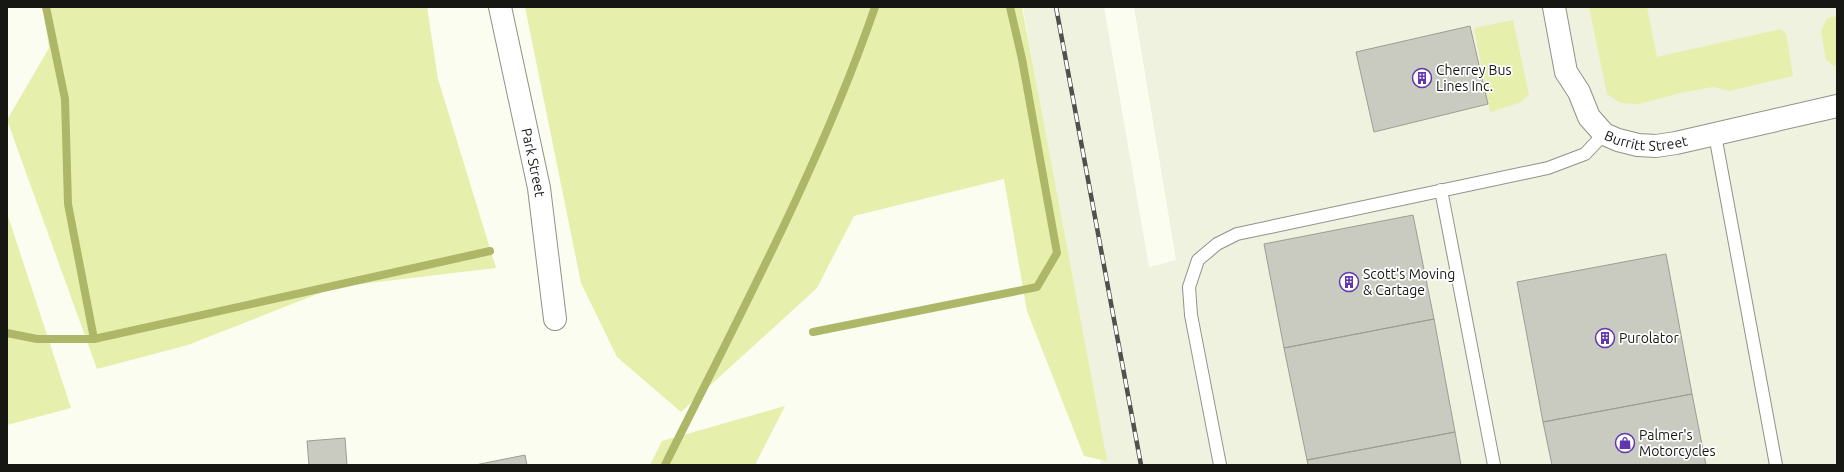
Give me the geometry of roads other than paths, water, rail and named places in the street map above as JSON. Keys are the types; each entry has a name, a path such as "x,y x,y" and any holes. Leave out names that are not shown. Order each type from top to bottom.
{"street":[{"name":"Park Street","path":"500,7 539,188 555,319"},
{"path":"1554,7 1566,72 1579,92 1589,117 1604,134"},
{"name":"Burritt Street","path":"1604,134 1618,140 1638,145 1656,146 1715,135 1837,106"}],"lane":[{"name":"Burritt Street","path":"1220,465 1191,315 1189,287 1198,260 1217,244 1236,234 1548,168 1568,162 1585,154 1604,134"},
{"path":"1715,135 1776,465"},
{"path":"1441,190 1494,465"}],"waterway":[{"path":"46,7 65,99 68,204 94,339"},
{"path":"665,465 778,239 830,124 854,66 875,7"},
{"path":"813,332 1037,287 1057,253 1022,59 1010,7"},
{"path":"7,333 37,339 94,339 490,251"}],"railway":[{"path":"1056,7 1141,465"}],"place":[{"name":"Cherrey Bus Lines Inc.","path":"1422,78"},
{"name":"Scott's Moving & Cartage","path":"1349,282"},
{"name":"Purolator","path":"1605,338"},
{"name":"Palmer's Motorcycles","path":"1625,443"}]}
